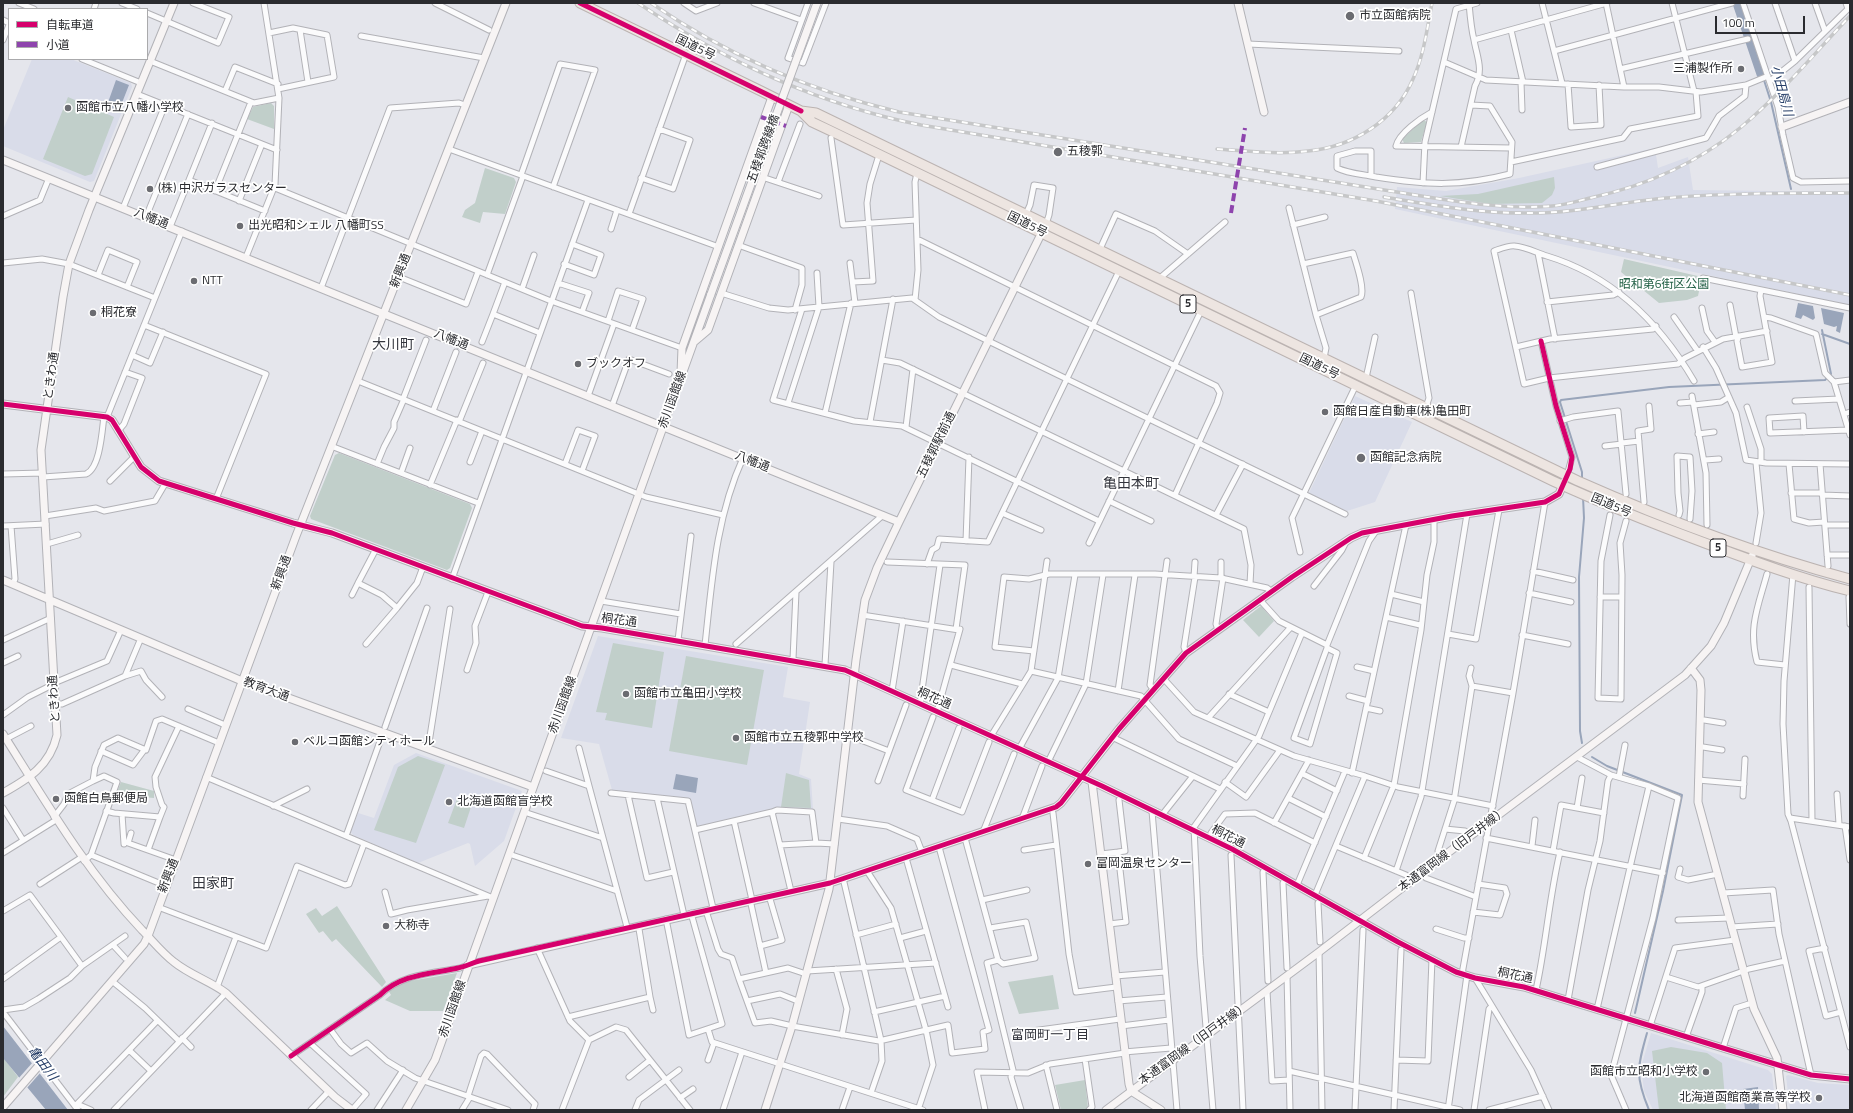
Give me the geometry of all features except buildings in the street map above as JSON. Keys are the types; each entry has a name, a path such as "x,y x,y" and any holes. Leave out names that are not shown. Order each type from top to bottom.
{"highway":[{"name":"国道5号","path":"580,3 789,105 801,112 812,122 879,155 1562,485 1629,514 1750,560 1849,594"},
{"name":"国道5号","path":"801,112 816,113 1160,278 1566,476 1640,508 1755,546 1850,580"}],"street":[{"path":"19,3 32,8"},
{"path":"122,3 134,8"},
{"name":"ときわ通","path":"3,793 29,778 44,764 53,748 57,727 41,450 69,264 174,3"},
{"path":"148,13 218,43 229,17 193,3"},
{"path":"246,257 275,188 279,98 264,3"},
{"path":"435,3 489,30"},
{"name":"新興通","path":"3,1107 144,944 148,936 225,725 301,524 385,314 465,105 506,3"},
{"path":"684,3 696,11 717,3"},
{"path":"754,3 801,20"},
{"path":"808,3 788,58 803,63 826,3"},
{"name":"五稜郭跨線橋","path":"711,294 817,3"},
{"path":"1238,3 1264,112"},
{"path":"1423,183 1424,146 1456,9 1469,4 1477,3"},
{"path":"1542,3 1554,51 1565,84 1571,128 1601,126 1599,85"},
{"path":"1474,40 1547,21 1606,3 1624,87"},
{"path":"1511,162 1623,138 1630,129 1698,116 1695,92 1672,3"},
{"path":"1554,51 1732,3"},
{"path":"1743,3 1782,127 1788,160 1794,179 1801,182 1850,181"},
{"path":"1775,3 1796,61"},
{"path":"1815,3 1826,31"},
{"path":"1444,62 1480,78 1522,82 1624,87 1659,87 1695,92 1746,85 1766,78 1796,61 1849,8 1846,3"},
{"path":"1461,147 1475,86 1480,78 1480,63 1474,40 1469,4"},
{"path":"225,91 235,67 278,86 334,77 327,35 293,28 269,33"},
{"path":"3,38 8,29"},
{"path":"300,30 308,82"},
{"path":"1511,30 1522,82 1522,110"},
{"path":"361,36 484,58"},
{"path":"1620,69 1748,39"},
{"path":"1248,44 1399,51"},
{"path":"628,214 686,54"},
{"path":"84,60 141,83"},
{"path":"150,61 254,103 279,98"},
{"path":"487,275 560,64 594,70 553,186"},
{"path":"1597,167 1706,138 1719,116 1745,96 1746,85"},
{"path":"137,94 277,150"},
{"path":"680,380 682,348 772,97"},
{"path":"215,191 251,102"},
{"path":"1782,127 1850,102"},
{"path":"321,288 390,108 459,103 465,105"},
{"path":"124,208 165,105"},
{"path":"694,341 708,330 789,105"},
{"path":"1371,176 1371,151 1355,151 1337,156 1337,168 1347,173 1423,183 1447,185 1510,174 1512,142 1490,106 1471,105"},
{"path":"1432,112 1421,118 1397,140 1396,146 1511,148"},
{"path":"146,217 188,114"},
{"path":"170,227 212,124"},
{"path":"778,182 800,124"},
{"path":"641,178 673,189 690,140 659,129"},
{"path":"831,138 843,225 916,220"},
{"path":"239,201 262,144"},
{"path":"448,149 719,247"},
{"path":"853,282 873,280 867,203 879,155"},
{"name":"八幡通","path":"3,160 182,231 899,522"},
{"path":"915,300 918,270 915,182 917,173"},
{"path":"762,177 818,196"},
{"path":"3,216 40,200 49,178"},
{"path":"189,180 265,211"},
{"path":"1026,214 1030,206 1034,185 1053,188 1049,215 1046,224"},
{"path":"275,188 551,301 682,348"},
{"path":"452,579 588,200"},
{"path":"1289,208 1316,315 1326,348 1324,358"},
{"path":"611,229 617,210"},
{"path":"1100,250 1116,214 1155,231 1188,254"},
{"path":"1293,225 1325,217"},
{"path":"1160,278 1224,222"},
{"name":"五稜郭駅前通","path":"765,1110 780,1064 830,883 862,615 873,578 938,442 1046,224"},
{"path":"3,474 43,475 86,474 91,472 95,464 106,417 182,231"},
{"path":"917,239 1214,384 1219,390 1216,403 1175,496"},
{"path":"564,264 594,275 601,255 572,244"},
{"path":"738,245 802,268 802,284 795,310"},
{"path":"1694,381 1681,361 1675,349 1656,326 1619,292 1567,262 1514,245 1494,250 1524,384 1549,378 1678,364 1681,361 1703,347 1715,342 1767,331"},
{"path":"98,275 108,250 137,262 127,287"},
{"path":"1303,264 1353,253 1359,274 1362,292 1361,297 1316,315"},
{"path":"1538,253 1555,339"},
{"path":"522,289 534,255"},
{"path":"3,263 42,259 69,264 155,298"},
{"path":"825,413 853,303 853,282 850,263"},
{"path":"927,564 932,550 937,547 939,539 988,542 1119,271"},
{"path":"399,277 466,304 478,272"},
{"path":"788,403 819,307 817,273"},
{"path":"1703,278 1850,308"},
{"path":"482,342 505,282"},
{"path":"558,283 589,294 582,312"},
{"path":"1730,306 1742,367 1772,362 1761,290"},
{"path":"608,321 618,291 643,299 632,330"},
{"path":"1547,302 1613,295 1619,292"},
{"path":"721,293 769,308 795,310 912,298 939,318 988,340 1345,514"},
{"path":"1411,293 1428,398 1426,407"},
{"name":"赤川函館線","path":"406,1110 435,1060 490,897 509,854 711,294"},
{"path":"870,422 893,299"},
{"path":"1702,308 1707,331 1715,342"},
{"path":"802,309 770,399 854,421 906,427 1099,521"},
{"path":"1089,542 1201,311"},
{"path":"493,314 540,333"},
{"path":"1674,317 1698,350"},
{"path":"1764,317 1771,318 1816,334 1839,399 1849,433 1770,433 1770,418 1803,416 1804,432"},
{"path":"588,396 614,324"},
{"path":"144,325 266,374 216,500"},
{"path":"1516,347 1541,341 1653,328 1656,326"},
{"path":"132,355 150,363 163,332"},
{"path":"1366,378 1375,337"},
{"path":"377,464 394,428 394,422 426,340"},
{"path":"291,1056 393,984 410,978 460,968 627,927 752,902 830,883 1059,806 1112,737 1186,653 1260,600 1346,542 1362,533 1545,502 1559,494 1572,457 1564,419 1549,378 1541,341"},
{"path":"1703,347 1722,379 1736,413 1746,460 1790,464 1850,464"},
{"path":"432,411 456,352"},
{"path":"612,406 628,359 669,374"},
{"path":"882,360 900,363 963,392 1216,515 1245,531 1250,565 1250,584"},
{"path":"430,485 483,363"},
{"path":"906,427 913,369"},
{"path":"118,431 124,424 142,378 125,372"},
{"path":"1831,379 1850,380"},
{"path":"358,381 646,497 723,515"},
{"path":"1300,552 1292,518 1356,385"},
{"path":"1680,403 1693,401 1721,402 1729,397"},
{"path":"1795,400 1839,399"},
{"path":"1693,401 1698,434 1705,460 1707,525"},
{"path":"3,404 106,417"},
{"path":"1644,502 1638,431 1651,429 1649,406"},
{"path":"1747,407 1761,449 1759,462 1761,513 1755,546"},
{"path":"1564,419 1618,411 1626,494"},
{"path":"1844,414 1850,412"},
{"name":"桐花通","path":"106,417 112,420 141,467 159,481 166,484 216,500 332,532 452,579 582,626 678,640 824,665 845,670 920,704 935,714 1045,764 1092,782 1232,849 1315,894 1360,921 1464,975 1536,990 1811,1075 1850,1079"},
{"path":"565,464 578,430 594,436 582,471"},
{"path":"470,462 482,431"},
{"path":"1698,434 1714,432"},
{"path":"1605,446 1639,441"},
{"path":"331,446 478,504"},
{"path":"401,473 410,448"},
{"path":"1679,515 1677,456 1690,457 1692,491 1690,519"},
{"path":"110,481 134,457"},
{"path":"966,540 969,457"},
{"path":"705,645 711,576 723,515 743,458"},
{"path":"1705,460 1719,459"},
{"path":"1216,515 1243,464"},
{"path":"1790,464 1794,518 1809,523 1850,525"},
{"path":"1820,464 1828,566"},
{"path":"3,526 46,520 96,508 104,511 155,501 166,484"},
{"path":"1792,494 1850,496"},
{"path":"1109,501 1151,521"},
{"path":"1448,1109 1473,912 1513,693 1545,502"},
{"path":"1448,634 1476,639 1499,510"},
{"path":"1002,513 1041,530"},
{"path":"1396,871 1421,793 1467,514"},
{"path":"736,644 883,515"},
{"path":"1610,515 1601,557 1598,698 1621,699 1620,543 1626,521"},
{"path":"1364,858 1394,786 1434,542 1434,520"},
{"path":"1352,773 1406,525"},
{"path":"11,526 15,579 13,584"},
{"path":"1260,600 1279,621 1327,646 1337,653 1310,744 1294,738 1327,646 1369,541 1376,531"},
{"path":"47,544 78,535"},
{"path":"678,640 691,536"},
{"path":"1314,586 1342,550 1346,542"},
{"name":"本通富岡線（旧戸井線）","path":"1106,1110 1267,991 1287,972 1319,952 1470,836 1685,675 1711,646 1724,623 1755,546"},
{"path":"352,595 376,549"},
{"path":"1827,555 1850,555"},
{"path":"887,562 965,565 959,630 950,661 951,665 935,714 906,790 962,812 990,739 1031,671 1047,561"},
{"path":"1153,689 1150,685 1167,561"},
{"path":"824,665 831,562"},
{"path":"1186,653 1184,647 1195,562"},
{"path":"1218,630 1216,624 1222,578 1221,562"},
{"path":"920,704 940,565"},
{"path":"366,644 417,583 423,567"},
{"path":"1533,571 1573,580"},
{"path":"1767,574 1753,621 1752,644 1757,662 1785,665"},
{"path":"1793,574 1785,665 1783,724 1785,779 1790,818 1850,1047"},
{"path":"1034,651 995,647 1004,577 1029,579 1045,575 1165,575 1222,578 1267,588 1272,592"},
{"path":"1022,819 1045,764 1086,684 1104,575"},
{"path":"1118,691 1135,575"},
{"path":"983,832 1017,751 1058,678 1075,576"},
{"name":"教育大通","path":"3,580 242,681 384,730 428,749 533,787"},
{"path":"358,583 382,595 397,608"},
{"path":"1809,587 1812,820"},
{"path":"466,670 476,643 475,626 488,592"},
{"path":"793,660 796,592"},
{"path":"1530,593 1571,602"},
{"path":"1391,594 1424,602"},
{"path":"1849,594 1850,624"},
{"path":"1600,597 1621,597"},
{"path":"601,601 681,614"},
{"path":"346,836 427,608"},
{"path":"428,749 450,609"},
{"path":"862,615 959,630"},
{"path":"1386,617 1420,625"},
{"path":"3,640 51,618"},
{"path":"892,692 903,621"},
{"path":"1208,718 1292,627"},
{"path":"3,715 28,697 107,661 121,630"},
{"path":"1213,1110 1194,831 1195,824 1257,740 1302,633"},
{"path":"1522,635 1568,644"},
{"path":"125,676 141,638"},
{"path":"3,663 18,656"},
{"path":"951,665 1022,684"},
{"path":"1357,667 1374,670"},
{"path":"1441,858 1438,851 1454,799 1472,686 1469,676 1471,668"},
{"path":"1692,668 1700,680 1701,690 1698,802 1752,1003 1775,1051 1783,1110"},
{"path":"56,704 62,704 141,670 146,680 162,697"},
{"path":"1031,671 1141,696 1180,739 1237,766"},
{"path":"1163,678 1194,712 1294,756 1421,793 1493,806"},
{"path":"1472,686 1513,693"},
{"path":"1229,694 1269,712"},
{"path":"1349,696 1368,701"},
{"path":"878,781 906,705"},
{"path":"1366,708 1380,712"},
{"path":"188,709 225,725"},
{"path":"101,751 133,765 145,749 146,750 156,721 162,719 219,743"},
{"path":"1704,720 1723,723"},
{"path":"32,726 4,736 55,819 114,900 173,962 226,993 291,1056 352,1110 366,1094 310,1043"},
{"path":"148,850 164,807 156,787 156,777 179,726"},
{"path":"932,800 959,728"},
{"path":"848,735 889,751"},
{"path":"1112,737 1220,789"},
{"path":"93,781 95,767 104,745 118,738 145,749"},
{"path":"1619,776 1622,769 1625,745"},
{"path":"1703,747 1722,750"},
{"path":"579,748 616,891 627,927"},
{"path":"1225,782 1246,797 1280,750"},
{"path":"1576,757 1611,775 1619,776 1649,786 1678,798 1663,873 1628,1018 1611,1075 1626,1110"},
{"path":"1743,796 1745,759"},
{"path":"1274,823 1303,774 1309,760"},
{"path":"1297,885 1345,771"},
{"path":"546,772 589,786"},
{"path":"1303,774 1337,790"},
{"path":"1568,1000 1588,890 1596,859 1608,781 1611,775"},
{"path":"3,852 55,819 68,794 104,776 117,782 90,855 40,884"},
{"path":"1162,815 1193,776"},
{"path":"1315,894 1365,776"},
{"path":"206,777 490,897"},
{"path":"1577,808 1582,778"},
{"path":"1698,780 1744,784"},
{"path":"1092,782 1124,1053 1131,1091 1161,1110"},
{"path":"1597,1010 1649,786"},
{"path":"273,806 307,789"},
{"path":"611,793 688,801 718,949 721,954 732,958 756,1023 771,1022 842,1035 881,1040 948,1025 952,1053 985,1049 983,1032 988,1030 939,847"},
{"path":"1837,794 1839,824"},
{"path":"628,795 647,878 674,872"},
{"path":"657,798 674,872 722,1024 690,1035 666,919"},
{"path":"1288,798 1326,817"},
{"path":"1101,854 1125,851 1120,800"},
{"path":"1553,851 1561,806 1604,813"},
{"path":"3,808 23,840"},
{"path":"695,830 776,810 812,812 816,843"},
{"path":"106,811 122,814 160,817"},
{"path":"1152,811 1177,1110"},
{"path":"524,812 602,838"},
{"path":"772,812 791,892"},
{"path":"1053,813 1076,992 1116,987"},
{"path":"1211,833 1225,814 1255,813 1315,843"},
{"path":"122,814 124,844"},
{"path":"1790,818 1847,826 1850,860"},
{"path":"838,819 887,826 917,839 922,852"},
{"path":"1532,846 1535,820"},
{"path":"734,821 766,973"},
{"path":"1445,829 1465,831 1470,836"},
{"path":"131,833 128,843 176,860"},
{"path":"965,838 998,960 1003,964 1035,958 1026,922 990,928"},
{"path":"1486,838 1663,873"},
{"path":"780,845 816,843 835,844"},
{"path":"158,907 266,948 297,866 344,885 349,884 364,844"},
{"path":"1024,850 1056,845"},
{"path":"1336,846 1406,875 1412,880"},
{"path":"1109,924 1126,922 1118,852"},
{"path":"1536,990 1542,963 1552,889 1560,852"},
{"path":"509,854 616,891"},
{"path":"90,855 166,886"},
{"path":"1231,855 1243,1110"},
{"path":"906,858 948,1007"},
{"path":"1680,869 1678,877 1688,880 1718,874"},
{"path":"708,1029 712,1042 714,1043 920,1110 933,1065 926,1030 891,908 868,871"},
{"path":"1263,872 1268,981"},
{"path":"1422,873 1426,878 1476,897"},
{"path":"843,878 881,1040 882,1061 871,1093"},
{"path":"1283,883 1287,972 1290,1110"},
{"path":"1473,912 1500,915 1507,894 1505,888 1478,884"},
{"path":"982,900 1027,890"},
{"path":"1723,893 1773,890 1785,961 1811,1075"},
{"path":"385,892 391,914 407,910 490,897"},
{"path":"3,911 30,895 82,966"},
{"path":"760,946 782,940 770,899"},
{"path":"1318,903 1320,942"},
{"path":"1678,920 1729,918"},
{"path":"856,935 896,924"},
{"path":"1731,927 1778,924"},
{"path":"639,929 653,1010"},
{"path":"1436,929 1464,938 1469,938"},
{"path":"1355,1110 1363,930"},
{"path":"900,938 926,931"},
{"path":"78,1110 3,1011 24,1007 38,999 70,978 82,966 125,936"},
{"path":"217,987 236,937"},
{"path":"3,979 61,938"},
{"path":"1650,1026 1674,948 1735,940"},
{"path":"112,945 125,958"},
{"path":"537,948 568,1017 588,1040"},
{"path":"1825,948 1809,951 1826,1016 1841,1012"},
{"path":"1394,1110 1401,950"},
{"path":"1319,952 1322,1110"},
{"path":"1396,1060 1428,1061 1432,959"},
{"path":"998,960 987,963 1004,1029 1012,1073 1011,1077 1020,1110"},
{"path":"1666,976 1698,987 1744,971 1785,961"},
{"path":"739,979 788,968 805,972 936,963"},
{"path":"836,969 847,1008 842,1035"},
{"path":"1115,976 1165,972"},
{"path":"1475,978 1531,1070 1549,1110"},
{"path":"112,981 157,1021 191,1047"},
{"path":"1686,1037 1702,992 1702,986"},
{"path":"1267,991 1272,1081 1289,1080"},
{"path":"114,1110 226,993"},
{"path":"747,1001 780,994 795,1000"},
{"path":"874,1012 945,996"},
{"path":"568,1017 650,997"},
{"path":"1118,1002 1167,997"},
{"path":"1723,1048 1736,1008 1752,1003"},
{"path":"1474,1110 1489,1009 1492,1006"},
{"path":"1032,1031 1121,1022 1169,1020"},
{"path":"74,1103 157,1021"},
{"path":"562,1110 588,1040 616,1027 626,1030 690,1110"},
{"path":"330,1029 341,1044 351,1053 367,1043 387,1061 423,1082 508,1110"},
{"path":"708,1060 714,1043"},
{"path":"986,1110 977,1072 1028,1073 1046,1065 1124,1053 1171,1048"},
{"path":"129,1050 151,1071"},
{"path":"723,1110 742,1052"},
{"path":"462,1110 469,1097 481,1056 484,1053 487,1054 535,1104 533,1110"},
{"path":"1085,1059 1092,1107 1089,1110"},
{"path":"629,1077 650,1060"},
{"path":"1046,1065 1057,1110"},
{"path":"377,1110 403,1070"},
{"path":"635,1110 639,1100 679,1070"},
{"path":"1289,1071 1448,1109 1460,1110"},
{"path":"842,1110 850,1087"},
{"path":"680,1098 693,1088"},
{"path":"311,1110 329,1091"},
{"path":"1489,1110 1543,1096"},
{"path":"74,1103 91,1110"}],"shaded area":[{"name":"函館市立八幡小学校","path":"32,60 74,60 131,83 132,87 94,181 90,182 3,146 3,130"},
{"path":"1655,148 1658,168 1688,157 1693,190 1850,192 1850,305 1395,209 1397,187 1446,191 1519,178"},
{"name":"函館記念病院","path":"1355,396 1412,422 1375,502 1347,511 1309,493"},
{"name":"函館市立五稜郭中学校","path":"598,636 788,667 783,697 810,702 799,774 811,779 813,810 777,809 697,827 691,800 612,790 599,744 561,738"},
{"name":"北海道函館盲学校","path":"416,753 522,791 504,841 475,866 470,844 468,843 418,863 353,835 351,832 358,813 374,818 394,765"},
{"name":"函館市立昭和小学校","path":"1651,1033 1768,1070 1772,1074 1776,1110 1653,1110 1644,1091 1641,1067"},
{"name":"北海道函館商業高等学校","path":"1788,1075 1818,1083 1850,1085 1850,1110 1790,1110 1786,1076"}],"green space":[{"path":"68,97 114,117 92,174 85,176 43,159"},
{"path":"271,103 274,106 274,129 247,119 253,107"},
{"path":"1423,120 1427,122 1421,142 1404,143 1402,139"},
{"path":"485,168 514,178 516,182 505,214 483,212 480,223 462,217 465,210 475,203"},
{"path":"1554,177 1555,188 1552,195 1542,203 1490,204 1440,196 1478,194"},
{"name":"昭和第6街区公園","path":"1624,259 1702,277 1698,296 1687,300 1659,303 1621,272"},
{"path":"339,453 470,504 472,508 450,568 447,570 311,519 310,516 335,455"},
{"path":"1261,606 1274,621 1259,637 1243,620"},
{"path":"613,643 664,652 652,728 605,720 607,713 596,712"},
{"path":"686,656 764,670 747,765 669,751"},
{"path":"418,756 445,765 416,843 374,830 398,767"},
{"path":"786,773 809,780 811,808 781,807"},
{"path":"121,782 154,791 154,798 116,795"},
{"path":"457,799 472,804 464,828 448,823"},
{"path":"337,906 386,982 382,987 336,939 332,942 323,931 319,933 306,914 316,908 322,916"},
{"path":"457,973 443,1011 410,1011 385,1000 391,995 388,990 404,982"},
{"path":"1053,975 1059,1009 1019,1014 1008,982"},
{"path":"1671,1047 1707,1053 1722,1063 1726,1110 1659,1110 1652,1051"},
{"path":"3,1057 18,1077 3,1097"},
{"path":"1085,1080 1088,1108 1085,1110 1061,1110 1055,1085"}],"water":[{"path":"116,80 129,85 118,113 106,108"},
{"path":"1798,303 1813,306 1815,318 1813,320 1803,315 1801,319 1795,317"},
{"path":"1821,308 1844,313 1840,333 1836,331 1837,326 1834,327 1824,324"},
{"path":"676,774 698,778 696,793 673,789"},
{"path":"3,1026 68,1110 46,1110 3,1058"},
{"path":"1758,1087 1759,1110 1745,1110 1743,1089"}],"pier":[{"path":"33,1062 41,1072 26,1089 18,1079"}],"waterway":[{"name":"小田島川","path":"1738,3 1762,74"},
{"name":"小田島川","path":"1762,74 1771,102 1791,189"},
{"path":"1582,480 1582,472 1560,402 1561,400 1669,387 1825,380 1831,374 1822,330"},
{"name":"小田島川","path":"1822,334 1850,344"},
{"path":"1582,743 1580,731 1579,577 1584,518 1583,497"},
{"path":"1592,757 1607,766 1682,795 1663,891 1635,1013"},
{"path":"1647,1033 1641,1055 1639,1072 1641,1089 1649,1110"}],"railway":[{"path":"638,3 670,24 704,43 774,78 809,93 846,106 883,116 921,125 1376,201 1850,295"},
{"path":"651,3 709,39 770,69 801,82 899,112 1434,198 1478,204 1522,207 1562,205 1610,193 1650,180 1688,163 1723,141 1755,115 1850,16"},
{"path":"1217,149 1274,153 1308,151 1340,144 1356,138 1370,129 1395,107 1405,94 1413,79 1423,51 1432,3"},
{"path":"1384,197 1439,206 1494,212 1548,213 1689,196 1850,193"}],"marked path":[{"path":"761,117 786,126"},
{"path":"1231,213 1245,128"}],"cycle path":[{"path":"580,3 801,111"},
{"path":"291,1056 388,988 407,979 461,967 479,961 830,883 1056,807 1061,803 1119,729 1186,653 1292,577 1351,538 1362,533 1452,516 1545,502 1559,494 1570,469 1572,457 1556,406 1541,341"},
{"path":"3,404 107,417 112,420 141,467 159,481 293,523 332,533 582,626 602,628 845,670 1102,786 1232,849 1398,942 1456,972 1475,978 1524,987 1811,1075 1850,1079"}],"place":[{"name":"市立函館病院","path":"1350,16"},
{"name":"三浦製作所","path":"1741,69"},
{"name":"函館市立八幡小学校","path":"68,108"},
{"name":"五稜郭","path":"1058,152"},
{"name":"(株) 中沢ガラスセンター","path":"150,189"},
{"name":"出光昭和シェル 八幡町SS","path":"240,226"},
{"name":"NTT","path":"194,281"},
{"name":"桐花寮","path":"93,313"},
{"name":"ブックオフ","path":"578,364"},
{"name":"函館日産自動車(株)亀田町","path":"1325,412"},
{"name":"函館記念病院","path":"1361,458"},
{"name":"函館市立亀田小学校","path":"626,694"},
{"name":"函館市立五稜郭中学校","path":"736,738"},
{"name":"ベルコ函館シティホール","path":"295,742"},
{"name":"函館白鳥郵便局","path":"56,799"},
{"name":"北海道函館盲学校","path":"449,802"},
{"name":"富岡温泉センター","path":"1088,864"},
{"name":"大称寺","path":"386,926"},
{"name":"函館市立昭和小学校","path":"1706,1072"},
{"name":"北海道函館商業高等学校","path":"1819,1098"}],"district":[{"name":"大川町","path":"393,346"},
{"name":"亀田本町","path":"1131,485"},
{"name":"田家町","path":"213,885"},
{"name":"富岡町一丁目","path":"1050,1036"}],"water label":[{"name":"亀田川","path":"42,1064"}]}
